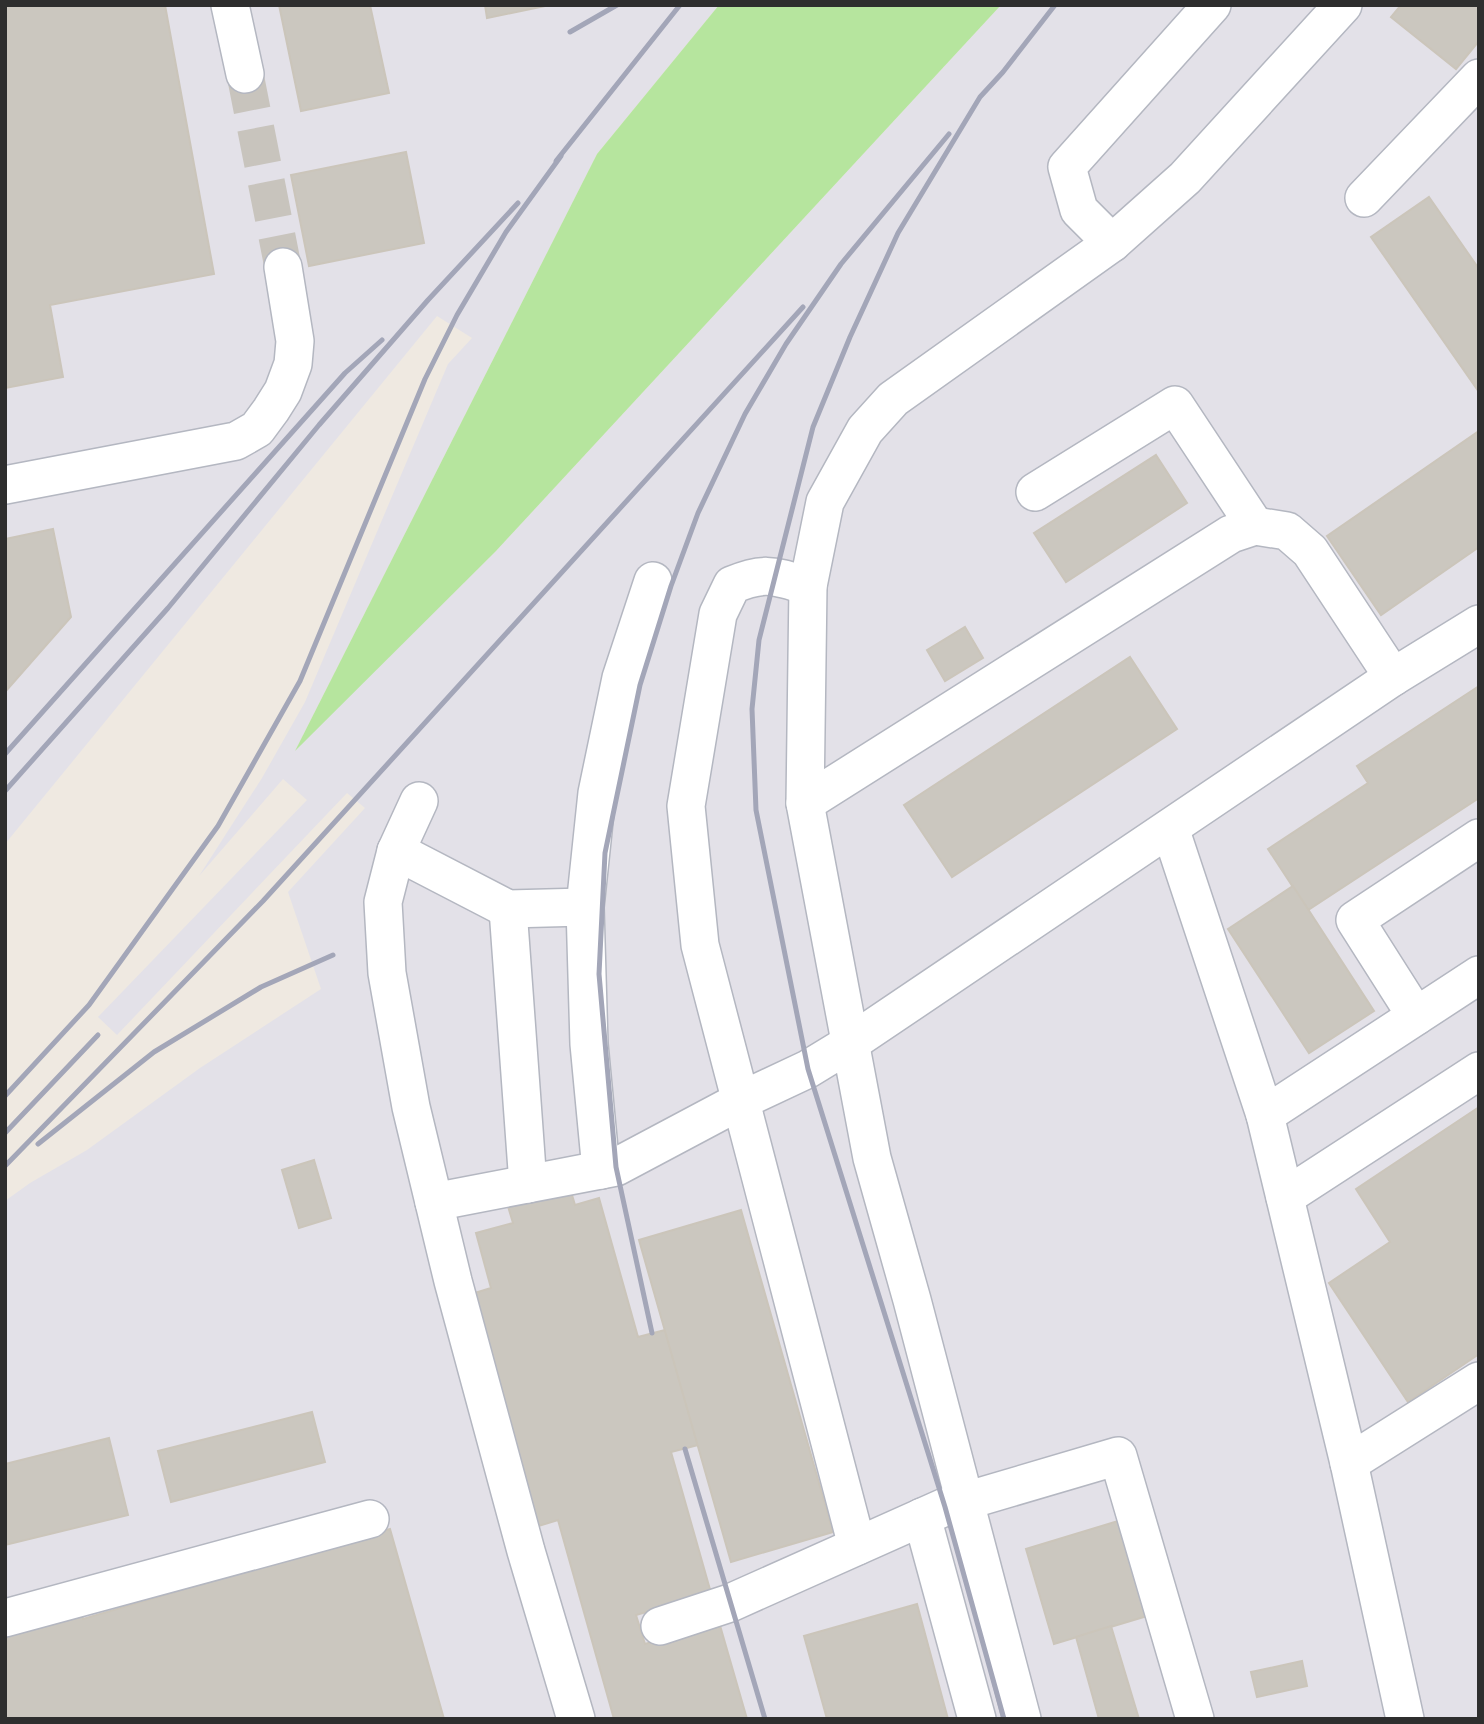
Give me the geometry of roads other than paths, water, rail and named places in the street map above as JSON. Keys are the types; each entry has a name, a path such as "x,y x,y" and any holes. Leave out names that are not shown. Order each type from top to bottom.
{"lane":[{"path":"230,5 245,74"},
{"path":"1112,243 1079,210 1067,167 1212,5"},
{"path":"1022,1719 916,1313 872,1158 849,1044 805,803 808,586 825,502 865,430 893,399 1112,243 1185,178 1334,8"},
{"path":"1364,198 1479,78"},
{"path":"5,485 236,441 257,429 283,391 293,364 295,341 283,267"},
{"path":"1035,492 1175,405 1255,526"},
{"path":"805,803 1231,534 1255,526 1287,531 1310,551 1392,677"},
{"path":"808,586 775,576 755,575 732,585 718,614 686,806 701,945 857,1546"},
{"path":"601,1170 589,1044 585,907 597,793 621,678 653,581"},
{"path":"434,1202 616,1167 742,1100 808,1069 1392,677 1479,624"},
{"path":"419,801 396,851 383,902 387,974 411,1107 453,1281 526,1551 576,1719"},
{"path":"1170,828 1265,1115 1349,1463 1405,1719"},
{"path":"1416,1016 1355,920 1479,838"},
{"path":"396,851 508,909 585,907"},
{"path":"508,909 528,1184"},
{"path":"1265,1115 1479,975"},
{"path":"1285,1197 1479,1071"},
{"path":"1349,1463 1469,1395"},
{"path":"660,1626 730,1603 922,1517 965,1501 1118,1456 1195,1719"},
{"path":"922,1517 977,1719"},
{"path":"5,1618 370,1519"}],"tunnel":[{"path":"245,74 283,267"}],"railway":[{"path":"570,32 617,5"},
{"path":"556,161 680,5"},
{"path":"1004,1719 945,1507 808,1069 756,810 752,709 759,640 813,427 850,337 898,233 980,97 1055,5"},
{"path":"652,1333 616,1167 599,974 605,853 640,685 671,586 698,513 745,414 786,344 841,264 949,134"},
{"path":"5,1096 89,1005 218,826 300,681 425,379 457,315 506,232 561,156"},
{"path":"5,791 168,608 319,425 428,300 518,203"},
{"path":"5,1166 263,901 803,307"},
{"path":"5,754 345,373 382,340"},
{"path":"38,1144 154,1052 261,987 333,955"},
{"path":"5,1133 98,1035"},
{"path":"685,1449 765,1719"}]}
